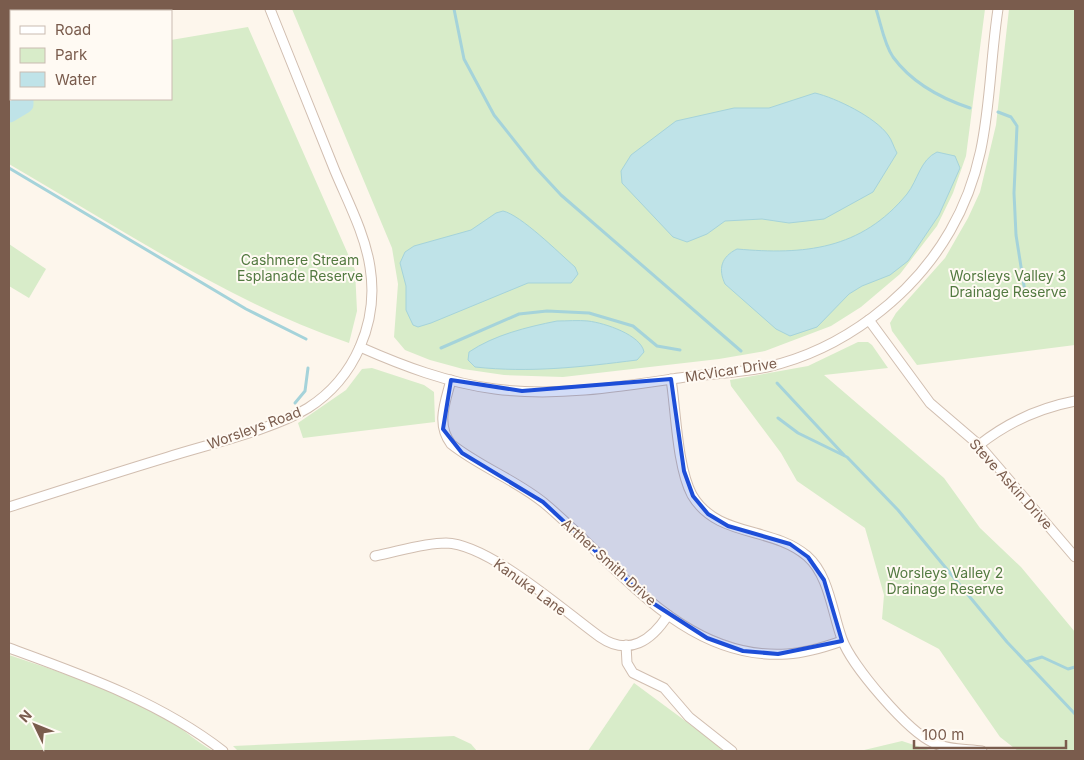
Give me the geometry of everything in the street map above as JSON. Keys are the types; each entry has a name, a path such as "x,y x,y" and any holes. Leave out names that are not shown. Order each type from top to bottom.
{"street":[{"name":"Worsleys Road","path":"9,507 213,444 288,418 307,409 328,393 352,364 367,330 372,299 370,265 355,220 270,9"},
{"name":"McVicar Drive","path":"360,347 410,368 451,380 494,389 544,392 748,370 786,361 821,347 869,320 900,294 929,263 950,232 966,199 986,132 998,9"},
{"name":"Steve Askin Drive","path":"869,320 930,403 979,445 1075,557"},
{"path":"671,379 684,471 693,496 708,514 728,526 790,544 808,557 824,580 842,641 874,687 914,730 941,746 982,751"},
{"name":"Arther Smith Drive","path":"451,380 442,421 446,437 452,444 543,502 648,600 668,615 707,638 743,651 789,654 842,641"},
{"path":"979,445 998,430 1036,411 1075,401"},
{"name":"Kanuka Lane","path":"375,556 444,543 467,546 510,571 605,641 626,645"},
{"path":"668,615 657,632 648,638 626,645 627,663 633,673 664,688 689,718 732,751"},
{"path":"9,648 148,704 189,727 223,751"}],"highlighted area":[{"path":"671,379 684,471 693,496 708,514 728,526 790,544 808,557 824,580 842,641 778,654 743,651 707,638 648,600 543,502 462,453 443,429 451,380 522,391"}],"green space":[{"path":"129,9 130,10 31,10"},
{"path":"292,9 985,9 966,156 953,193 937,226 900,274 861,307 831,326 765,351 719,359 563,377 504,375 463,369 430,360 405,350 394,337 398,284 392,248"},
{"name":"Worsleys Valley 3 Drainage Reserve","path":"1009,9 1075,9 1075,345 917,365 892,331 890,323 896,313 945,258 968,218 980,192 996,125"},
{"name":"Cashmere Stream Esplanade Reserve","path":"248,27 355,270 357,311 349,343 304,326 217,285 133,238 9,164 9,113 23,104 24,100 172,100 172,40"},
{"path":"9,244 46,269 29,298 9,286"},
{"name":"Worsleys Valley 2 Drainage Reserve","path":"858,342 868,342 872,345 888,368 824,375 944,478 980,528 1021,567 1075,632 1075,751 1018,751 1000,737 939,649 882,619 884,595 865,528 797,481 781,453 731,386 730,380 808,366"},
{"path":"372,368 424,385 434,392 435,422 303,438 298,423 346,390 362,369"},
{"path":"9,655 87,682 125,698 169,720 213,751 9,751"},
{"path":"634,683 726,751 588,751"},
{"path":"454,736 471,744 477,751 238,751 233,746"},
{"path":"902,741 932,751 860,751"}],"water":[{"path":"815,93 833,99 865,115 888,135 897,153 873,192 824,219 789,223 762,219 725,221 707,234 687,242 673,237 622,183 621,171 631,155 676,121 734,108 769,108"},
{"path":"937,152 955,156 960,168 939,215 908,261 890,275 862,286 849,294 817,327 790,336 776,329 725,284 722,264 727,256 737,249 785,251 808,249 830,245 851,238 870,227 889,213 907,194 923,165"},
{"path":"503,211 520,219 575,267 578,274 571,283 528,283 431,323 418,327 413,325 406,310 406,286 400,263 405,252 414,246 471,230 496,213"},
{"path":"557,321 588,321 604,324 629,335 636,340 644,352 637,360 556,368 495,369 475,367 468,360 469,352 500,336"}],"waterway":[{"path":"454,9 464,59 494,115 536,168 561,195 741,351"},
{"path":"876,9 887,46 893,57 909,75 937,94 970,108"},
{"path":"9,113 24,104 24,100"},
{"path":"998,112 1011,117 1017,126 1014,193 1016,235 1025,292"},
{"path":"9,168 246,309 306,339"},
{"path":"441,348 519,314 547,311 589,313 633,326 657,346 680,350"},
{"path":"295,403 305,391 308,368"},
{"path":"777,383 844,455"},
{"path":"778,418 798,433 847,457 898,510 1007,642 1075,714"},
{"path":"1026,662 1042,657 1068,669 1075,667"}]}
